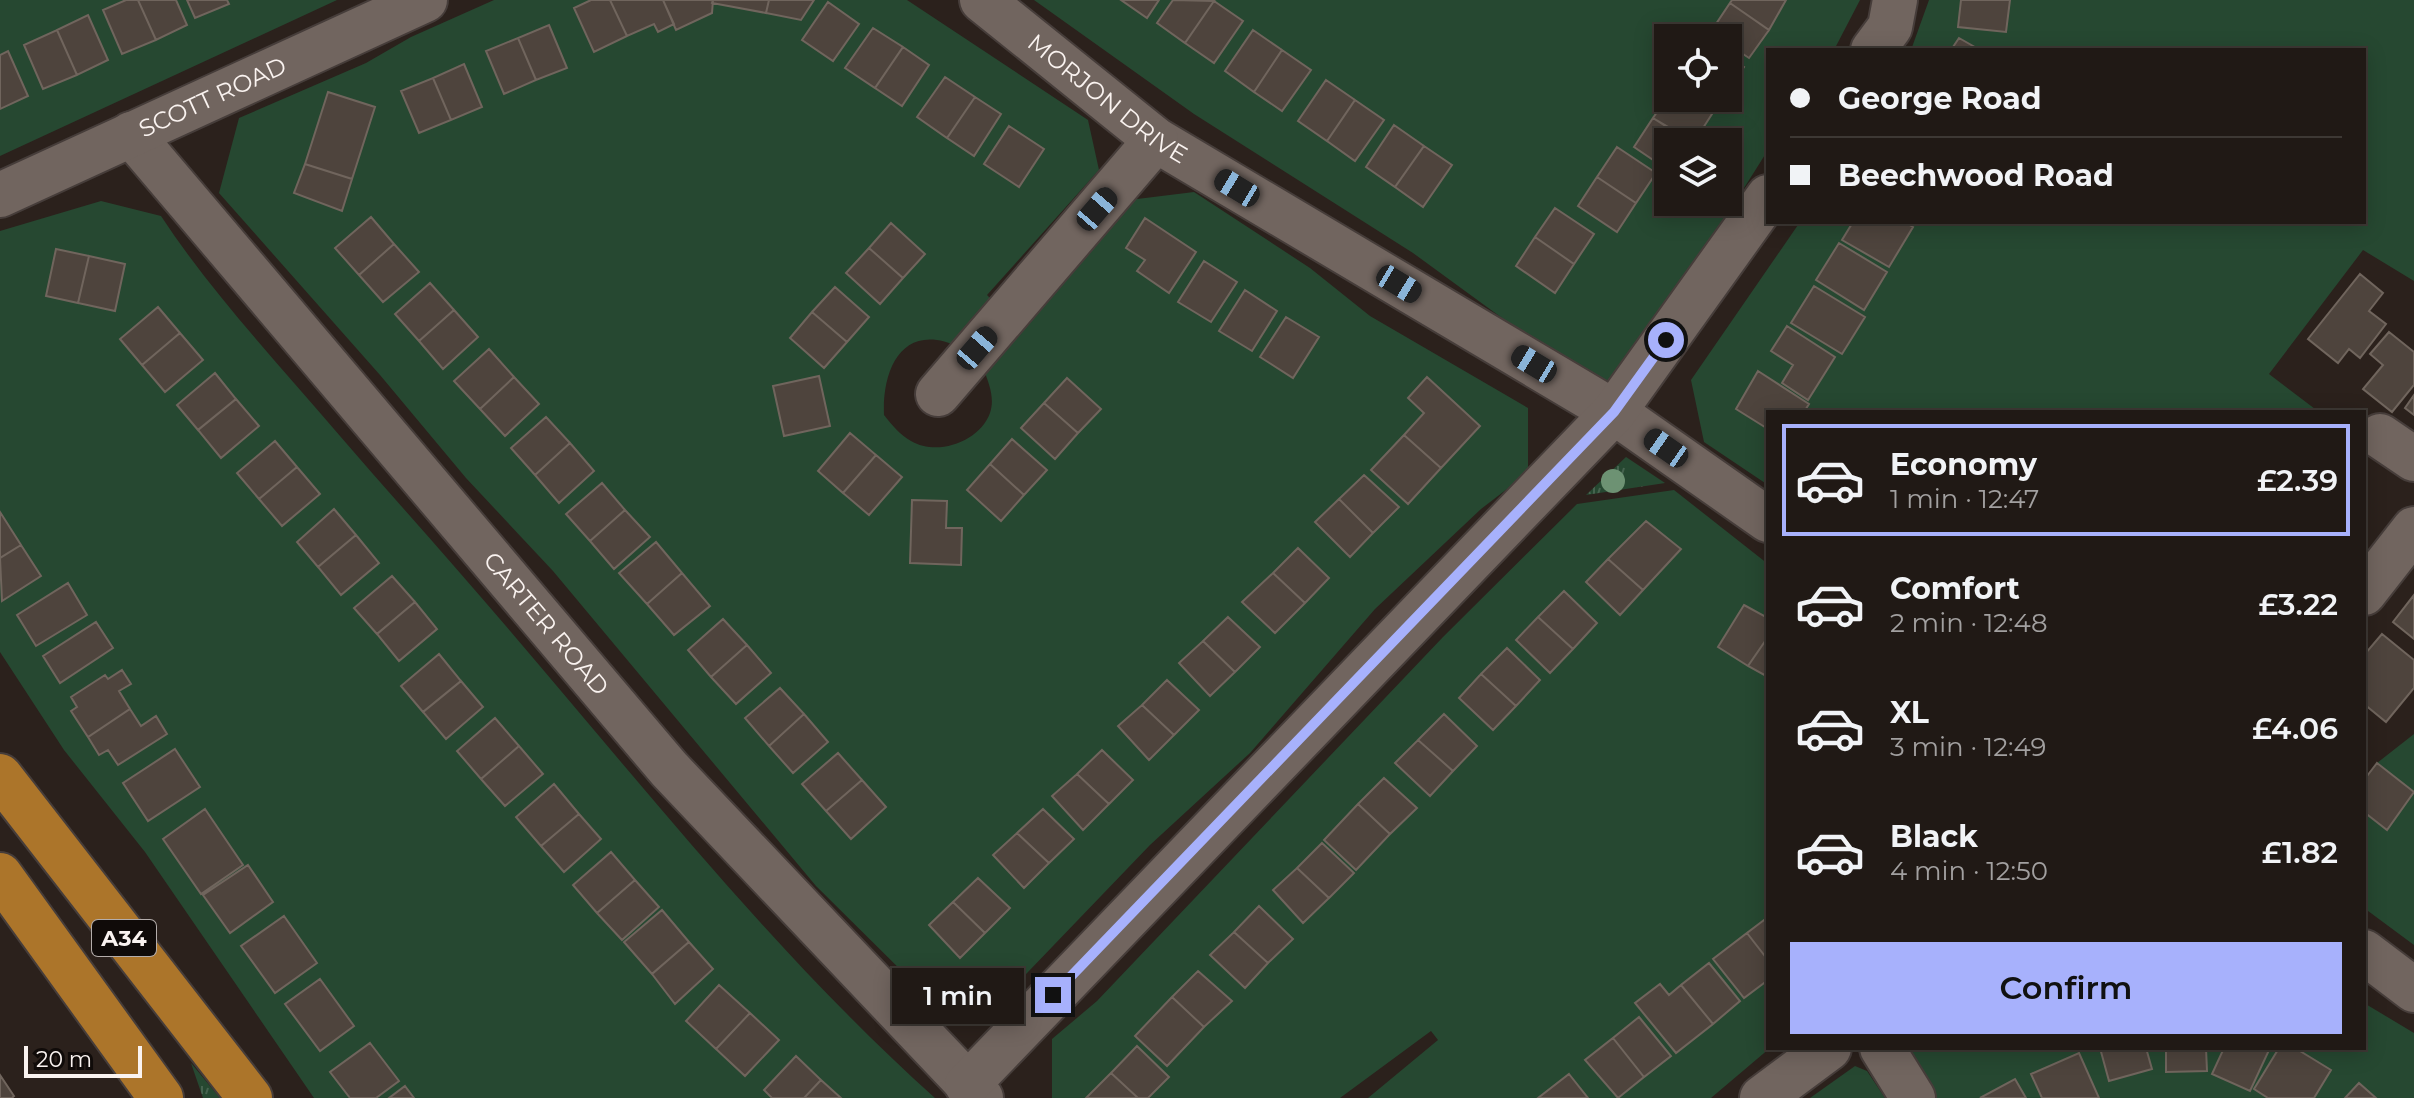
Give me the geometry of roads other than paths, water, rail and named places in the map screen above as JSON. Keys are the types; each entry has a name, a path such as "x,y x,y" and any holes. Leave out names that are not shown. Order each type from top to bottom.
{"highway":[{"name":"A34","path":"0,776 250,1098"},
{"name":"A34","path":"0,875 161,1098"}],"street":[{"name":"SCOTT ROAD","path":"0,195 425,0"},
{"name":"MORJON DRIVE","path":"982,0 1156,140 1614,412 1766,519"},
{"path":"1874,48 1890,27 1895,0"},
{"name":"CARTER ROAD","path":"131,134 669,769 974,1091"},
{"path":"938,394 1156,140"},
{"path":"974,1091 1614,412 1766,200"},
{"path":"2366,590 2414,529"},
{"path":"2366,954 2414,990"},
{"path":"1762,1098 1826,1050"},
{"path":"1883,1050 1913,1098"}]}
